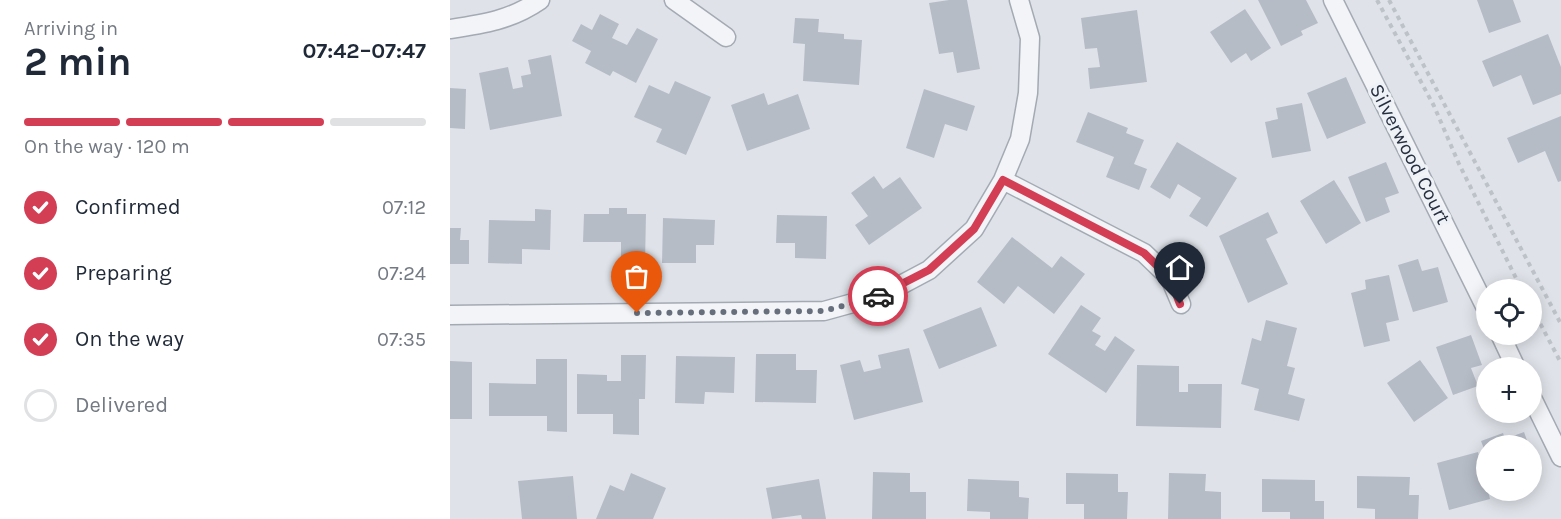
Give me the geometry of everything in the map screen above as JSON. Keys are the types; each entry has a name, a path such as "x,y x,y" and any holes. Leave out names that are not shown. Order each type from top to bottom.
{"street":[{"path":"450,29 489,23 521,12 540,0"},
{"path":"674,0 726,37"},
{"path":"450,315 824,311 882,295 929,270 974,229 1003,180 1020,139 1029,93 1030,38 1019,0"},
{"name":"Silverwood Court","path":"1333,0 1476,288"},
{"path":"1003,180 1144,253 1170,278 1180,304"},
{"path":"1542,418 1561,457"}],"path":[{"path":"1377,0 1434,106 1459,164 1516,279"},
{"path":"1389,0 1561,324"},
{"path":"1542,327 1561,363"}],"building":[{"path":"967,0 980,69 957,73 953,52 939,54 929,3"},
{"path":"1258,0 1306,0 1318,23 1301,31 1303,35 1281,46"},
{"path":"1477,0 1513,0 1521,22 1489,33"},
{"path":"1245,9 1271,48 1251,61 1246,53 1231,63 1210,32"},
{"path":"1137,10 1147,82 1090,89 1088,68 1100,67 1097,48 1085,49 1081,18"},
{"path":"600,14 619,24 612,38 627,45 637,28 658,39 636,83 613,71 610,76 585,63 591,51 572,41 581,24 592,30"},
{"path":"795,18 819,19 818,32 844,34 844,39 862,40 859,85 803,81 805,44 793,43"},
{"path":"1548,34 1561,67 1561,94 1533,105 1521,75 1493,87 1482,61"},
{"path":"551,55 562,116 490,130 479,73 508,67 513,89 523,87 521,76 531,74 528,60"},
{"path":"1346,77 1366,123 1327,139 1307,93"},
{"path":"675,81 711,97 686,155 656,142 662,129 634,117 649,85 669,94"},
{"path":"450,88 466,89 465,129 450,128"},
{"path":"924,89 975,106 967,131 945,124 934,158 906,148"},
{"path":"764,93 768,105 798,94 810,129 747,151 731,105"},
{"path":"1302,103 1311,151 1272,158 1265,122 1278,119 1276,108"},
{"path":"1088,112 1128,128 1126,133 1144,140 1134,164 1147,169 1139,190 1106,177 1114,157 1076,142"},
{"path":"1561,116 1561,181 1558,182 1545,151 1518,163 1507,138"},
{"path":"1177,142 1237,178 1207,227 1189,216 1201,198 1178,184 1170,199 1150,187"},
{"path":"1386,162 1399,193 1385,198 1390,212 1366,222 1348,177"},
{"path":"874,176 883,189 900,177 922,208 869,245 855,225 868,216 851,193"},
{"path":"1334,180 1361,223 1326,244 1300,201"},
{"path":"609,208 627,208 627,214 646,214 645,264 621,264 621,242 583,242 584,214 609,214"},
{"path":"535,209 551,210 550,250 522,249 522,264 488,263 489,220 535,221"},
{"path":"1268,212 1278,233 1266,239 1288,284 1248,303 1219,236"},
{"path":"777,215 827,216 826,259 795,258 795,243 776,243"},
{"path":"663,218 715,220 714,245 696,245 696,263 662,263"},
{"path":"450,228 461,228 460,240 469,240 469,264 450,264"},
{"path":"1012,237 1052,268 1061,256 1085,274 1054,314 1018,286 1004,304 977,282"},
{"path":"1418,259 1422,271 1438,267 1448,302 1413,312 1398,265"},
{"path":"1389,275 1399,320 1386,323 1390,341 1364,347 1351,293 1366,289 1365,280"},
{"path":"1081,305 1101,318 1092,331 1101,336 1095,345 1105,351 1115,336 1135,350 1106,393 1048,354"},
{"path":"981,307 997,346 939,369 923,330"},
{"path":"1266,320 1297,328 1287,366 1295,368 1288,394 1305,399 1299,421 1254,410 1259,389 1241,384 1252,338 1261,341"},
{"path":"1471,335 1479,357 1476,357 1476,367 1471,368 1476,387 1453,395 1436,347"},
{"path":"909,348 923,402 854,420 840,365 860,360 864,372 881,368 878,355"},
{"path":"756,354 796,354 796,370 817,370 816,403 755,402"},
{"path":"621,355 646,355 645,399 639,399 639,435 613,434 613,414 577,414 577,374 607,375 607,381 621,381"},
{"path":"676,356 735,357 734,393 705,392 704,404 675,403"},
{"path":"536,359 567,359 567,432 547,431 547,416 489,416 489,383 536,384"},
{"path":"1420,360 1448,398 1414,422 1387,383"},
{"path":"450,361 472,362 472,419 450,419"},
{"path":"1137,365 1179,366 1179,392 1188,392 1188,384 1222,384 1221,428 1136,426"},
{"path":"1476,453 1476,501 1483,501 1449,510 1437,463"},
{"path":"873,472 910,473 910,492 926,492 926,519 872,519"},
{"path":"631,473 666,488 653,519 596,519 610,485 624,491"},
{"path":"1066,473 1118,474 1118,492 1128,492 1127,519 1084,519 1084,504 1066,504"},
{"path":"1169,473 1206,474 1205,491 1221,492 1221,519 1168,519"},
{"path":"573,476 577,519 522,519 518,481"},
{"path":"1357,476 1410,477 1409,495 1419,495 1418,519 1375,519 1375,509 1357,508"},
{"path":"819,479 826,519 802,519 801,515 772,519 766,488"},
{"path":"968,479 1019,481 1019,497 1029,498 1028,519 990,519 990,512 967,511"},
{"path":"1262,479 1315,480 1315,501 1324,501 1324,519 1290,519 1290,512 1262,512"}],"way so far":[{"path":"637,313 824,311 878,296"}],"route":[{"path":"878,296 929,270 974,229 1003,180 1144,253 1170,278 1180,304"}]}
